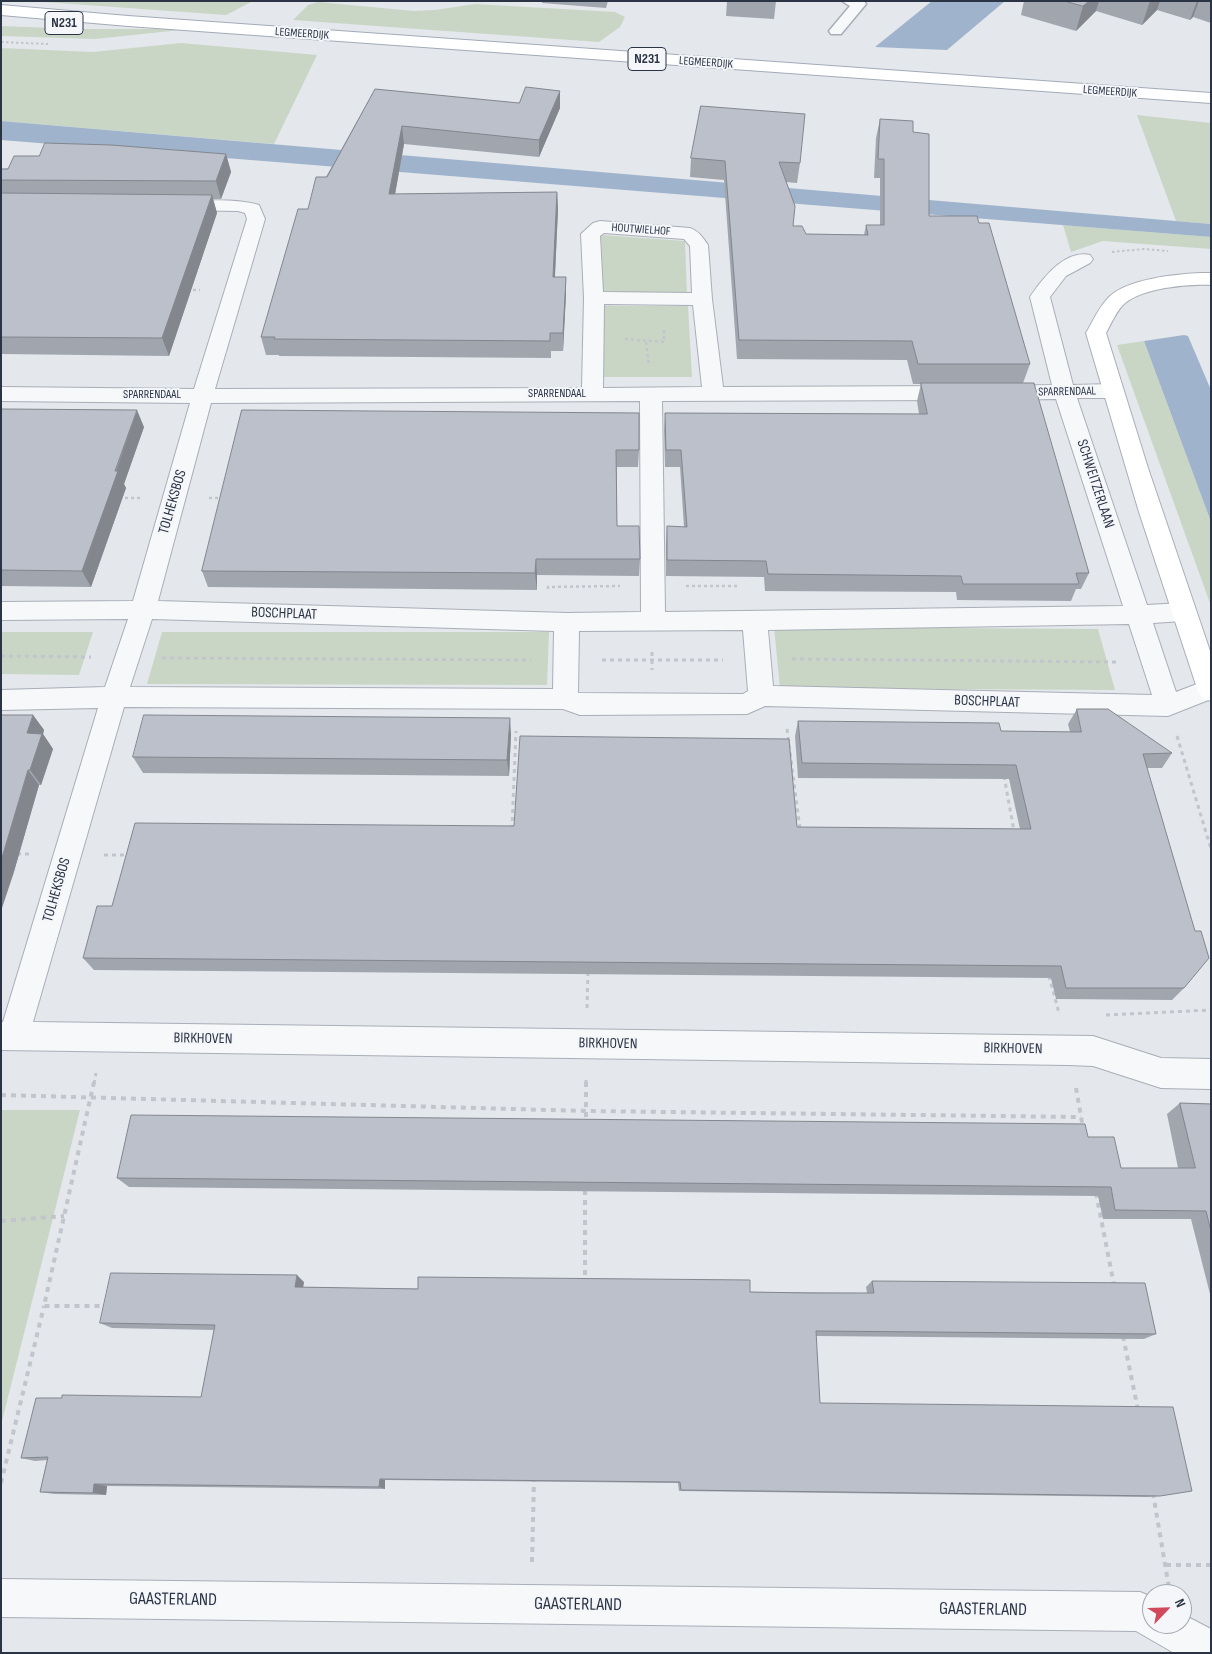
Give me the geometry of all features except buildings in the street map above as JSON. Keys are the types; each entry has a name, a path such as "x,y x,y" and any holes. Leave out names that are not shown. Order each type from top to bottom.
{"main road":[{"name":"LEGMEERDIJK","path":"1,10 128,21 1211,98"},
{"name":"LEGMEERDIJK","path":"1,22 128,21"},
{"name":"LEGMEERDIJK","path":"1165,96 1211,104"},
{"path":"1210,690 1096,333 1117,301 1153,285 1200,278 1211,279"}],"street":[{"name":"TOLHEKSBOS","path":"8,1036 68,854 114,697 143,610 256,220 253,209 238,206 159,206"},
{"name":"HOUTWIELHOF","path":"592,393 594,298 590,234 600,227 690,234 700,245 702,299 713,393"},
{"name":"SCHWEITZERLAAN","path":"1083,259 1059,272 1040,296 1065,393 1168,706"},
{"path":"594,298 702,299"},
{"name":"SPARRENDAAL","path":"1,394 1065,393 1113,391"},
{"path":"651,393 653,621"},
{"name":"BOSCHPLAAT","path":"1,610 143,610 567,622 1138,615 1184,612"},
{"path":"755,621 758,659 772,696"},
{"path":"565,699 567,622"},
{"name":"BOSCHPLAAT","path":"1,700 114,697 565,699 580,705 747,704 772,696 1168,706 1210,690"},
{"name":"BIRKHOVEN","path":"8,1036 1068,1050 1093,1051 1161,1073 1211,1074"},
{"name":"GAASTERLAND","path":"1,1598 1142,1613"},
{"path":"1179,1634 1211,1651"}],"lane":[{"path":"836,31 859,4 849,1"}],"path":[{"path":"1083,259 1121,250 1144,249 1173,252"},
{"path":"178,290 235,291"},
{"path":"116,498 226,498"},
{"path":"1,656 1154,662"},
{"path":"772,696 789,744 800,831"},
{"path":"512,830 517,699"},
{"path":"1168,706 1211,849"},
{"path":"779,744 789,744"},
{"path":"515,747 525,747"},
{"path":"1003,774 1014,832"},
{"path":"68,854 136,855"},
{"path":"586,1131 588,966"},
{"path":"1048,971 1068,1050 1085,1136"},
{"path":"1098,1015 1211,1010"},
{"path":"1,1483 44,1306 105,1037"},
{"path":"1,1095 586,1111 1081,1117"},
{"path":"585,1289 586,1180"},
{"path":"1094,1183 1114,1286"},
{"path":"1,1221 64,1216"},
{"path":"44,1306 113,1306"},
{"path":"1123,1334 1139,1420"},
{"path":"531,1604 534,1476"},
{"path":"1152,1487 1169,1584"},
{"path":"1166,1565 1211,1565"}],"green space":[{"path":"253,1 226,15 44,2"},
{"path":"318,2 414,11 475,4 615,12 625,17 620,27 599,42 293,20 308,5"},
{"path":"1,26 79,29 190,29 95,39 1,36"},
{"path":"181,43 317,55 274,144 1,121 1,48 93,52"},
{"path":"1137,115 1211,123 1211,224 1176,221"},
{"path":"1063,225 1211,237 1211,249 1103,241 1071,252"},
{"path":"601,235 685,241 687,294 603,293"},
{"path":"603,306 688,306 692,377 602,377"},
{"path":"1144,341 1211,522 1211,606 1117,345"},
{"path":"774,627 1098,629 1115,690 780,688"},
{"path":"1,632 93,632 79,675 1,674"},
{"path":"162,632 549,632 547,685 147,684"},
{"path":"1,1110 80,1110 1,1425"}],"water":[{"path":"932,1 1005,1 947,50 875,47"},
{"path":"1,121 1211,224 1211,237 1,140"},
{"path":"1188,336 1211,390 1211,522 1144,341"}]}
